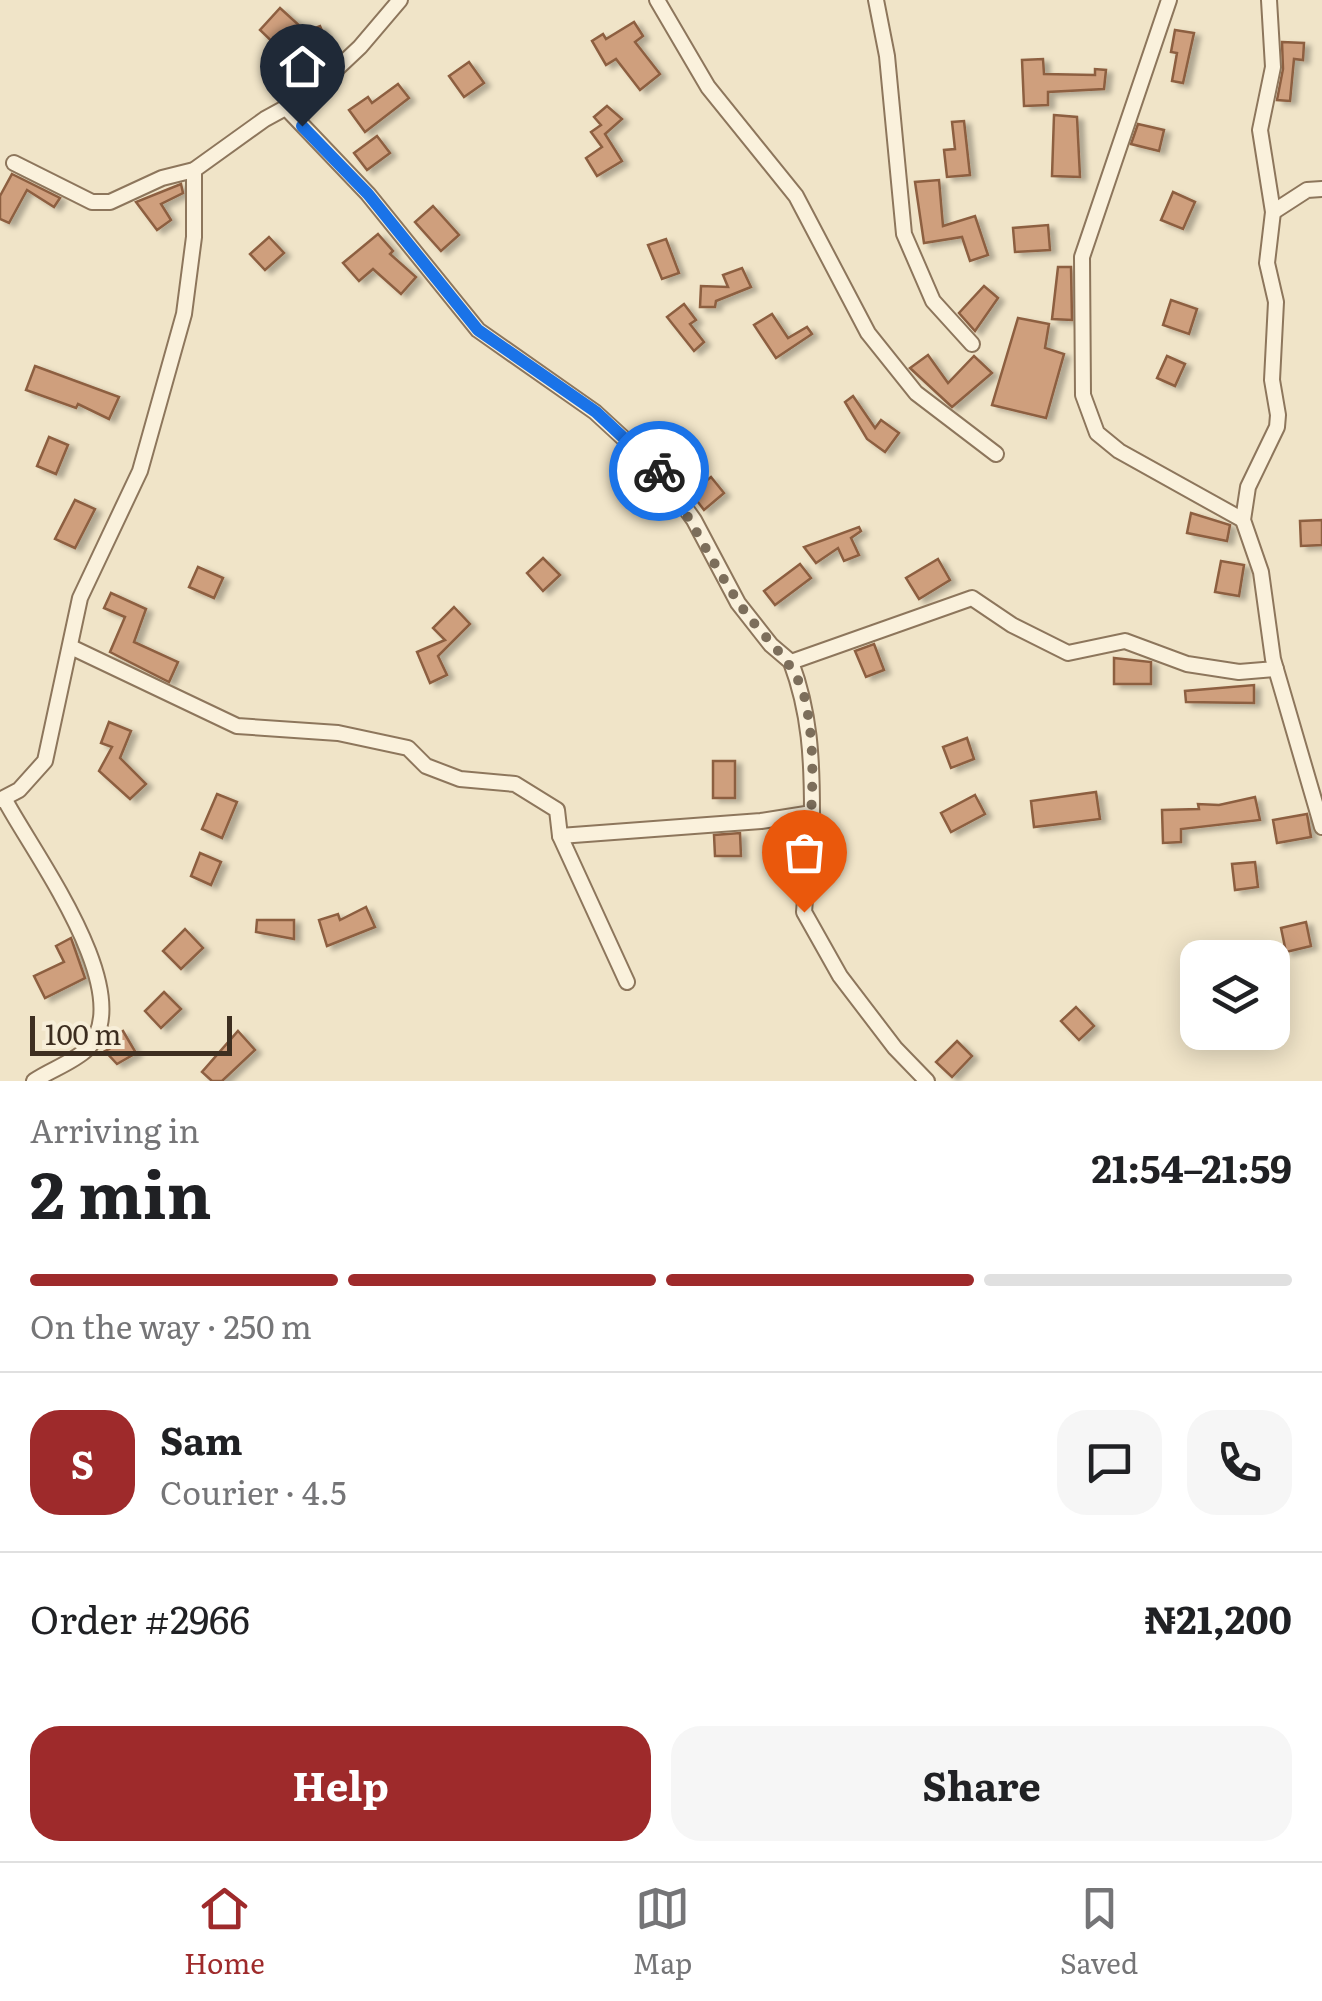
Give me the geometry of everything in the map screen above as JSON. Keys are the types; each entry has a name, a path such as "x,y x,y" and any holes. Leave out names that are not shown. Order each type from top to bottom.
{"street":[{"path":"14,163 92,202 110,202 162,178 194,170 264,119 309,96 360,47 400,0"},
{"path":"657,0 708,87 796,196 868,332 916,393 996,454"},
{"path":"876,0 887,56 904,234 933,301 972,344"},
{"path":"1169,0 1082,258 1083,394 1092,424 1108,442 1243,520"},
{"path":"1269,0 1273,66 1260,130 1273,212 1266,263 1276,302 1272,380 1277,427 1248,487 1243,520 1260,572 1276,669 1317,787 1322,828"},
{"path":"287,109 368,194 478,330 596,412 658,470 694,520 738,603 771,645 791,662 806,702 812,759 804,912 840,976 895,1048 928,1081"},
{"path":"34,1081 88,1048 104,1010 98,968 2,800 45,761 80,598 140,470 184,314 194,236 194,170"},
{"path":"1273,212 1307,190 1322,189"},
{"path":"791,662 972,598 1012,626 1068,653 1125,641 1186,664 1240,672 1276,669"},
{"path":"72,648 237,726 338,733 408,748 426,766 460,779 516,784 557,810 560,836 627,982"},
{"path":"560,836 761,821 812,813"}],"building":[{"path":"280,8 302,28 298,35 320,26 334,57 306,71 310,80 286,91 269,58 283,52 260,30"},
{"path":"634,22 643,36 635,42 660,74 640,90 616,59 606,65 592,41 603,34 606,39"},
{"path":"1175,30 1194,33 1183,83 1172,81 1177,53 1171,52"},
{"path":"1282,42 1304,43 1303,60 1294,59 1290,101 1277,100 1283,69"},
{"path":"1043,59 1044,74 1095,75 1095,69 1106,70 1104,89 1048,92 1048,105 1024,106 1022,60"},
{"path":"469,62 484,83 464,97 449,76"},
{"path":"398,84 409,98 365,132 349,110 368,97 372,103"},
{"path":"607,106 622,119 605,134 622,161 597,176 586,158 602,147 591,132 601,125 594,117"},
{"path":"1054,115 1077,117 1080,177 1052,176"},
{"path":"964,121 970,175 947,177 944,150 955,149 952,122"},
{"path":"1138,124 1164,130 1159,151 1131,144"},
{"path":"377,136 390,153 367,170 354,153"},
{"path":"12,174 60,198 54,207 27,190 9,223 0,219 0,196"},
{"path":"939,180 943,226 975,216 988,255 970,261 962,237 924,243 915,182"},
{"path":"181,184 183,193 161,204 171,220 157,230 136,202"},
{"path":"1173,192 1195,202 1183,229 1161,220"},
{"path":"433,206 459,235 441,251 415,222"},
{"path":"1048,225 1050,250 1015,252 1013,228"},
{"path":"378,234 393,251 390,254 416,277 401,294 373,269 359,281 343,263"},
{"path":"269,237 284,253 265,270 250,254"},
{"path":"666,239 679,273 662,279 648,245"},
{"path":"1058,267 1071,267 1072,320 1052,319"},
{"path":"742,268 751,287 716,301 715,307 700,307 701,286 728,287 723,275"},
{"path":"984,286 998,298 975,331 959,313"},
{"path":"1171,300 1197,309 1189,334 1163,325"},
{"path":"684,304 696,320 690,324 704,342 694,351 667,317"},
{"path":"772,314 788,338 807,327 812,334 776,358 754,325"},
{"path":"1018,318 1049,324 1045,348 1064,354 1046,418 992,405"},
{"path":"928,355 948,383 974,356 992,373 952,407 910,368"},
{"path":"1167,356 1185,364 1175,386 1157,378"},
{"path":"35,366 119,397 109,419 78,404 76,408 26,390"},
{"path":"853,396 875,428 881,420 899,433 885,452 867,439 845,402"},
{"path":"49,437 68,445 56,474 37,466"},
{"path":"711,477 724,493 704,510 691,493"},
{"path":"75,500 95,509 75,548 55,539"},
{"path":"1191,513 1230,525 1227,541 1187,533"},
{"path":"1322,520 1322,545 1301,546 1300,521"},
{"path":"859,527 861,531 851,538 859,555 844,561 838,548 816,563 804,547"},
{"path":"543,558 560,575 543,591 527,573"},
{"path":"938,559 950,580 919,599 906,578"},
{"path":"1221,561 1244,565 1239,596 1215,592"},
{"path":"800,564 811,578 775,605 764,591"},
{"path":"198,567 223,578 214,598 189,587"},
{"path":"111,593 146,609 134,642 178,662 169,682 110,652 125,617 104,608"},
{"path":"454,607 470,624 438,656 447,675 430,683 417,652 445,640 433,628"},
{"path":"874,644 884,670 866,677 855,651"},
{"path":"1114,658 1151,662 1151,684 1114,684"},
{"path":"1254,685 1254,703 1186,702 1185,691"},
{"path":"109,722 131,731 120,758 146,784 130,799 99,771 112,747 101,743"},
{"path":"967,738 974,759 951,768 943,747"},
{"path":"713,761 735,761 735,798 713,798"},
{"path":"1096,792 1100,819 1034,827 1031,801"},
{"path":"217,794 237,802 222,838 202,829"},
{"path":"975,795 985,814 951,832 941,813"},
{"path":"1255,797 1260,820 1181,829 1181,842 1163,843 1162,810 1199,809 1198,804 1219,805"},
{"path":"1307,814 1311,837 1277,843 1273,820"},
{"path":"740,833 741,856 715,856 714,835"},
{"path":"200,853 221,862 211,885 191,876"},
{"path":"1255,862 1258,887 1235,890 1232,864"},
{"path":"366,907 375,927 327,946 319,920 338,914 340,920"},
{"path":"257,920 294,920 294,939 256,932"},
{"path":"1306,922 1311,946 1290,951 1290,940 1284,940 1281,928"},
{"path":"185,929 203,948 181,969 163,951"},
{"path":"71,938 85,978 45,998 34,976 64,962 56,946"},
{"path":"164,992 181,1009 161,1028 145,1011"},
{"path":"1076,1007 1094,1026 1079,1040 1061,1021"},
{"path":"123,1031 136,1053 117,1064 105,1051 109,1049 104,1042"},
{"path":"238,1031 255,1050 222,1081 212,1081 202,1072"},
{"path":"957,1041 972,1056 952,1077 936,1062"}],"way so far":[{"path":"659,471 694,520 738,603 771,645 791,662 806,702 812,813 804,912"}],"route":[{"path":"302,126 368,194 412,254 478,330 596,412 659,471"}]}
